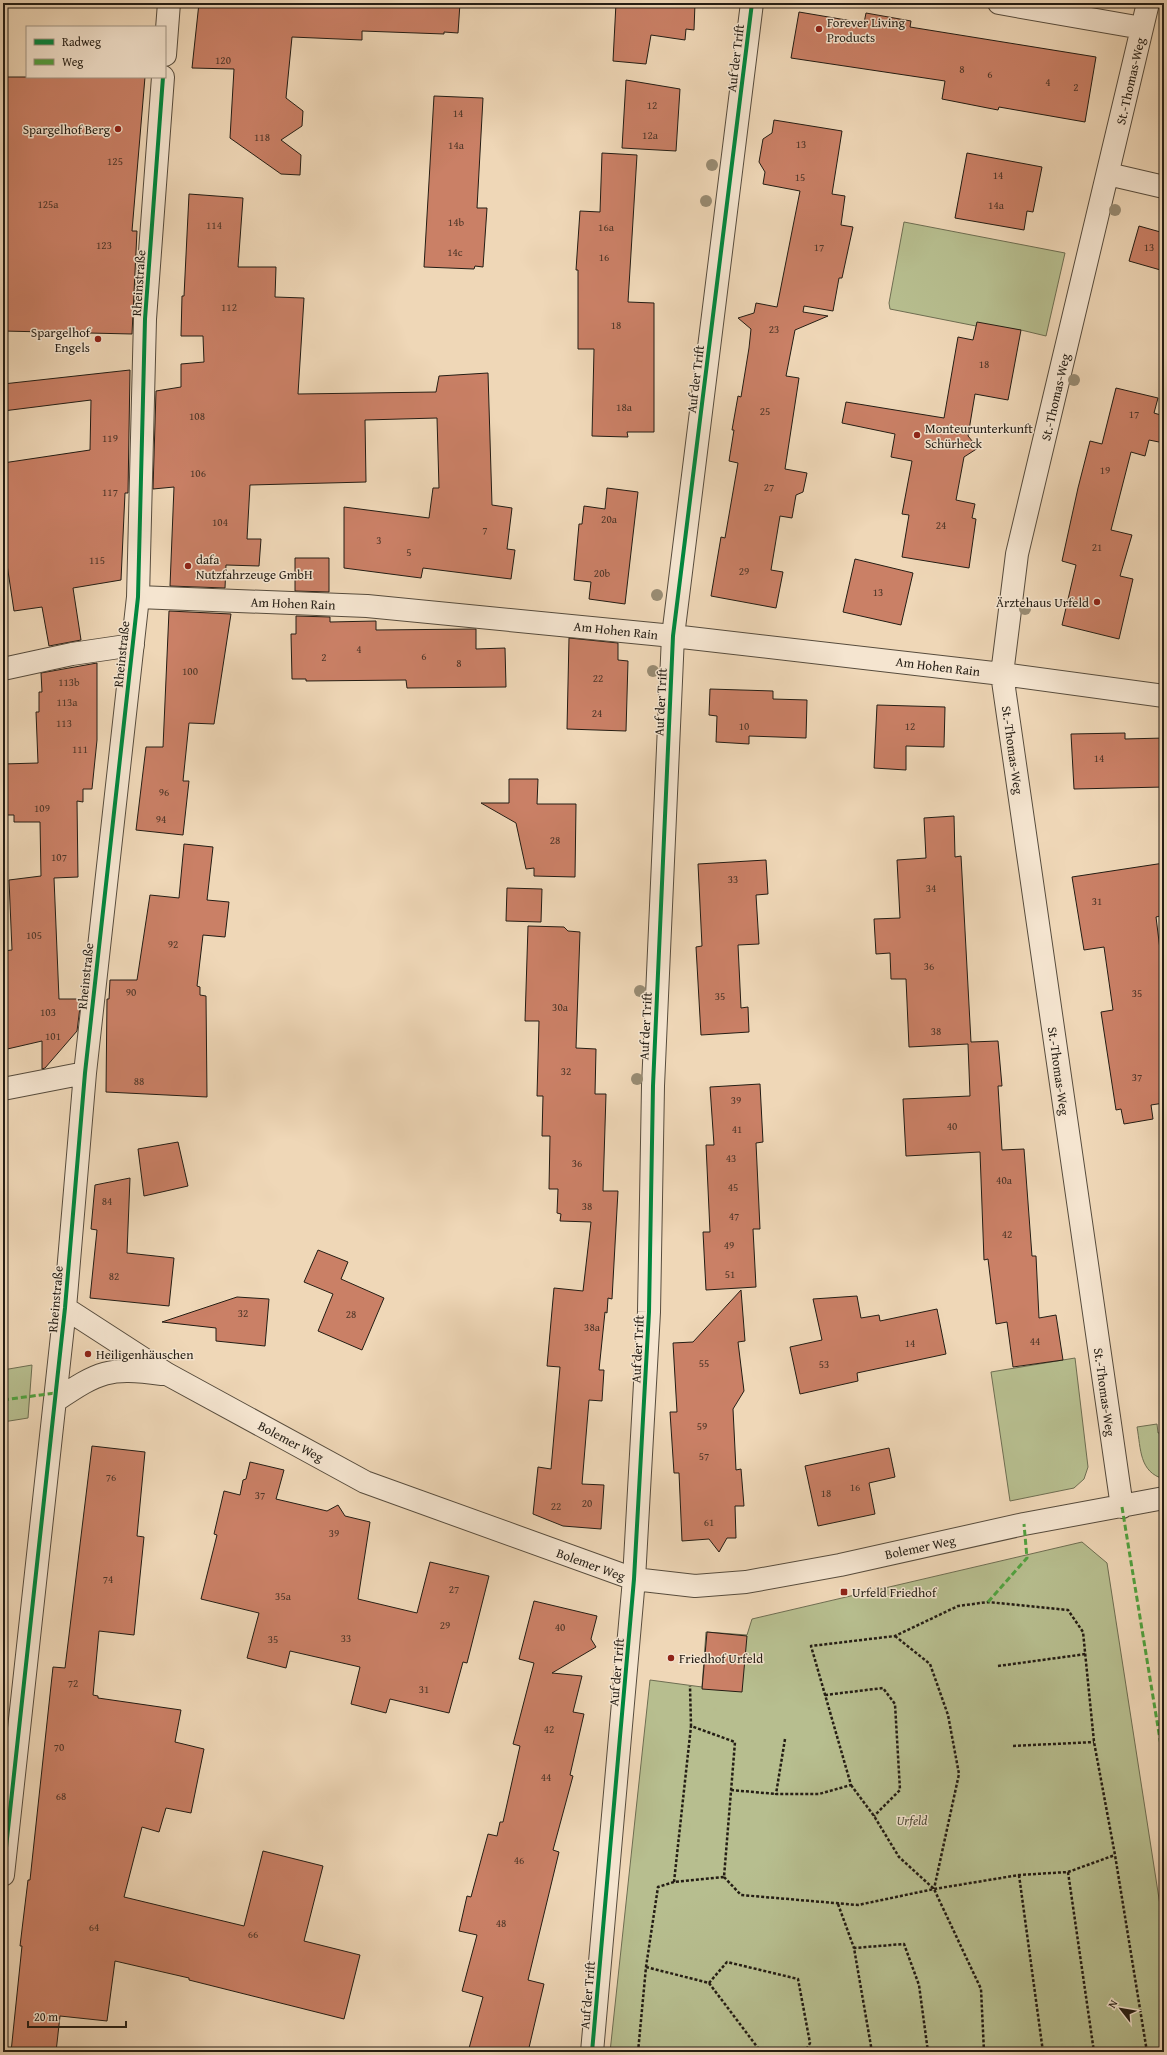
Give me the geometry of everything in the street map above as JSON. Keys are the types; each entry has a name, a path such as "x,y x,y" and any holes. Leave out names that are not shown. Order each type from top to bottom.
{"street":[{"path":"166,42 169,3"},
{"name":"Auf der Trift","path":"592,2052 634,1579 649,1312 653,1086 673,636 752,3"},
{"path":"999,3 1142,28"},
{"name":"St.-Thomas-Weg","path":"1122,1507 1002,674 1017,554 1148,3"},
{"name":"Rheinstraße","path":"3,1875 55,1401 85,1073 138,597 145,319 163,78"},
{"path":"1108,174 1164,187"},
{"name":"Am Hohen Rain","path":"138,597 367,606 673,636 1002,674 1164,696"},
{"path":"3,669 72,654 132,645"},
{"path":"3,1089 85,1073"},
{"name":"Bolemer Weg","path":"64,1308 167,1374 366,1482 634,1579 695,1586 746,1582 840,1565 1024,1524 1164,1498"},
{"name":"Bolemer Weg","path":"55,1401 93,1377 108,1371 130,1370 167,1374"}],"path":[{"path":"984,2052 981,1989 964,1950 934,1889 899,1857 874,1816 851,1785 811,1646 895,1636 958,1606 996,1603 1068,1610 1082,1632 1086,1654 1094,1742 1115,1855 1147,2052"},
{"path":"895,1636 930,1664 948,1715 959,1774 934,1889"},
{"path":"998,1666 1086,1654"},
{"path":"674,1882 691,1726 690,1686"},
{"path":"825,1696 883,1688 895,1704 900,1790 874,1816"},
{"path":"691,1726 735,1742 724,1877"},
{"path":"776,1794 785,1739"},
{"path":"1012,1746 1094,1742"},
{"path":"731,1790 776,1794 819,1794 851,1785"},
{"path":"638,2052 646,1967 658,1887 674,1882 724,1877 742,1894 858,1906 934,1889 1019,1875 1068,1872 1115,1855"},
{"path":"1068,1872 1094,2052"},
{"path":"1019,1875 1043,2052"},
{"path":"838,1904 854,1948 872,2052"},
{"path":"854,1948 904,1944 919,1985 928,2052"},
{"path":"709,1983 728,1962 798,1979 810,2043 805,2052"},
{"path":"646,1967 709,1983 761,2052"}],"green space":[{"path":"904,222 1065,253 1046,336 1021,330 976,326 890,309 889,303"},
{"path":"1075,1358 1088,1467 1084,1479 1074,1488 1010,1501 991,1372"},
{"path":"32,1365 28,1418 3,1422 3,1370"},
{"path":"1157,1424 1158,1433 1164,1432 1164,1479 1156,1476 1146,1465 1141,1451 1137,1427"},
{"name":"Urfeld","path":"1082,1542 1107,1563 1164,1931 1164,2052 610,2052 650,1680 702,1687 706,1632 747,1635 752,1619"}],"building":[{"path":"199,3 460,3 458,33 444,32 444,34 362,31 362,40 292,37 286,98 303,111 302,126 281,140 301,155 300,175 281,174 230,138 234,69 192,68"},
{"path":"616,3 695,3 694,30 686,29 685,40 651,35 646,64 613,61"},
{"path":"799,12 864,23 866,13 911,21 910,27 1096,57 1085,122 999,107 998,110 942,99 945,81 791,58"},
{"path":"3,77 145,78 132,231 137,231 132,334 3,331"},
{"path":"626,80 680,89 676,151 622,148"},
{"path":"434,96 483,98 477,208 487,208 483,267 475,266 474,269 424,267"},
{"path":"774,120 842,131 832,194 845,196 841,225 853,227 842,278 839,278 833,311 804,306 803,312 828,316 795,330 786,376 799,378 785,469 807,473 803,492 796,495 792,518 780,516 771,570 783,572 776,608 711,596 721,537 725,538 738,463 729,461 734,430 732,430 738,396 741,397 751,329 738,318 754,313 756,303 777,307 800,191 763,184 765,172 759,162 763,139 772,133"},
{"path":"602,153 637,155 628,302 654,303 654,432 627,432 628,437 592,436 594,349 578,349 578,270 576,270 580,211 600,212"},
{"path":"967,153 1042,167 1033,212 1027,211 1024,230 955,218"},
{"path":"189,194 243,198 238,267 276,267 275,297 304,298 298,394 436,392 439,376 488,373 492,505 512,508 507,549 515,550 511,579 423,568 421,578 344,568 344,507 429,518 433,488 439,488 437,418 365,420 366,482 250,485 247,539 261,539 259,566 226,565 225,588 170,586 174,487 153,489 156,391 181,387 181,364 204,362 203,336 181,336 182,296 184,296"},
{"path":"1139,226 1164,233 1164,271 1129,261"},
{"path":"977,322 1021,330 1008,400 975,394 968,436 978,448 964,457 956,500 975,504 972,518 976,519 969,568 902,557 909,515 902,514 912,461 891,457 895,434 842,423 846,402 944,418 958,337 973,340"},
{"path":"130,370 128,493 125,493 121,580 73,588 81,640 49,646 42,607 14,611 5,551 3,552 3,463 90,450 91,400 3,411 3,384"},
{"path":"1116,388 1158,398 1154,413 1164,416 1164,443 1149,440 1145,456 1131,452 1111,530 1132,535 1120,576 1133,579 1119,639 1062,625 1076,565 1062,561 1078,488 1090,441 1102,444"},
{"path":"607,488 638,492 625,604 589,599 591,582 574,580 579,524 582,524 584,506 605,509"},
{"path":"295,558 329,558 329,592 295,591"},
{"path":"855,559 913,573 901,625 843,612"},
{"path":"169,611 231,614 214,724 189,723 183,781 189,781 183,835 136,830 146,747 163,747"},
{"path":"296,616 330,617 330,622 376,621 376,630 476,629 476,649 505,648 506,687 407,688 406,680 306,681 306,679 292,679 291,634 296,634"},
{"path":"569,638 618,643 618,660 628,661 626,731 567,729"},
{"path":"97,663 97,740 92,789 83,789 83,802 77,801 78,877 54,878 59,999 81,999 77,1031 45,1068 42,1069 42,1041 3,1050 3,951 12,950 9,880 41,876 40,822 14,822 14,815 3,815 3,764 38,763 36,712 39,712 39,692 42,692 41,673"},
{"path":"710,689 773,691 773,699 807,700 806,738 749,736 749,744 716,742 717,716 709,715"},
{"path":"877,705 945,707 944,747 906,746 906,770 874,768"},
{"path":"1125,733 1125,739 1164,738 1164,787 1074,789 1071,734"},
{"path":"509,779 538,779 537,804 576,804 575,877 534,876 534,868 526,869 516,823 481,803 509,803"},
{"path":"954,816 955,857 961,856 971,1042 998,1041 1002,1086 998,1086 1002,1150 1024,1149 1032,1256 1036,1256 1039,1318 1056,1315 1063,1360 1013,1367 1007,1322 996,1324 988,1259 984,1260 980,1152 906,1156 903,1099 970,1096 968,1044 909,1047 906,979 891,979 890,953 876,954 874,919 900,918 897,860 926,858 924,818"},
{"path":"184,844 213,847 207,900 229,902 225,937 203,935 197,986 200,987 200,995 206,996 207,1097 106,1092 107,999 109,999 110,980 137,980 150,895 179,898"},
{"path":"766,860 768,894 756,895 759,944 738,945 741,1008 748,1007 749,1032 701,1035 696,947 702,946 698,864"},
{"path":"1164,863 1164,915 1156,917 1164,982 1164,1103 1151,1105 1153,1119 1124,1124 1121,1109 1116,1110 1101,1012 1113,1010 1104,947 1084,950 1072,877"},
{"path":"507,888 542,889 541,922 506,921"},
{"path":"528,926 564,927 568,931 580,932 576,1048 596,1049 595,1094 606,1094 603,1191 618,1191 612,1299 608,1298 607,1313 605,1312 599,1370 604,1370 602,1401 589,1400 582,1484 604,1485 601,1529 563,1526 533,1514 538,1467 551,1469 560,1367 547,1366 554,1288 583,1291 591,1222 560,1221 561,1214 557,1213 558,1189 549,1189 550,1136 542,1136 543,1096 537,1096 539,1021 525,1021"},
{"path":"760,1084 763,1142 756,1143 760,1229 753,1229 756,1287 706,1290 703,1232 710,1232 706,1145 714,1145 710,1087"},
{"path":"178,1142 188,1186 144,1196 138,1149"},
{"path":"130,1178 127,1253 174,1258 169,1306 90,1298 97,1230 91,1229 95,1185"},
{"path":"318,1250 348,1262 341,1279 384,1298 362,1350 318,1331 333,1294 304,1282"},
{"path":"741,1290 745,1341 738,1342 744,1391 733,1409 736,1470 741,1469 744,1506 735,1506 736,1538 727,1538 719,1552 709,1539 682,1541 679,1473 674,1473 670,1412 677,1412 673,1343 693,1342"},
{"path":"857,1296 861,1318 879,1315 880,1321 937,1309 946,1354 857,1373 858,1381 800,1394 790,1347 822,1340 813,1299"},
{"path":"237,1297 269,1299 265,1346 216,1341 216,1328 162,1322"},
{"path":"92,1446 145,1452 137,1536 144,1537 134,1635 99,1631 93,1695 98,1696 98,1698 181,1710 175,1742 204,1749 191,1813 166,1808 159,1832 142,1827 124,1897 244,1926 263,1851 323,1866 304,1941 360,1955 344,2019 189,1980 189,1978 115,1961 107,2021 60,2016 56,2052 11,2052 22,1946 20,1946 28,1880 30,1880 53,1667 65,1668"},
{"path":"889,1448 895,1477 869,1483 875,1514 818,1526 805,1466"},
{"path":"250,1462 284,1470 276,1499 327,1511 338,1505 345,1516 370,1522 358,1599 417,1613 430,1562 489,1576 467,1663 463,1662 449,1713 390,1699 386,1713 351,1704 360,1667 290,1651 286,1668 247,1658 259,1613 201,1599 217,1535 214,1534 224,1491 240,1495 243,1480 246,1479"},
{"path":"534,1601 597,1616 591,1639 596,1647 552,1673 582,1676 573,1712 584,1714 570,1775 573,1776 553,1850 559,1852 528,1980 544,1984 528,2052 468,2052 483,1997 462,1991 477,1935 459,1931 467,1896 471,1897 488,1834 497,1836 500,1822 503,1822 520,1746 513,1744 534,1663 519,1659"},
{"path":"707,1632 747,1636 742,1692 702,1689"}],"marked path":[{"path":"3,1400 55,1393"},
{"path":"1122,1507 1164,1764"},
{"path":"988,1602 1027,1558 1024,1524"}],"cycle path":[{"path":"592,2052 634,1579 649,1312 653,1086 673,636 752,3"},
{"path":"3,1875 65,1308 85,1073 138,597 145,319 163,78"}],"place":[{"name":"Forever Living Products","path":"819,29"},
{"name":"Spargelhof Berg","path":"118,129"},
{"name":"Spargelhof Engels","path":"98,339"},
{"name":"Monteurunterkunft Schürheck","path":"917,435"},
{"name":"dafa Nutzfahrzeuge GmbH","path":"188,566"},
{"name":"Ärztehaus Urfeld","path":"1097,602"},
{"name":"Heiligenhäuschen","path":"88,1354"},
{"name":"Urfeld Friedhof","path":"844,1592"},
{"name":"Friedhof Urfeld","path":"671,1658"}]}
